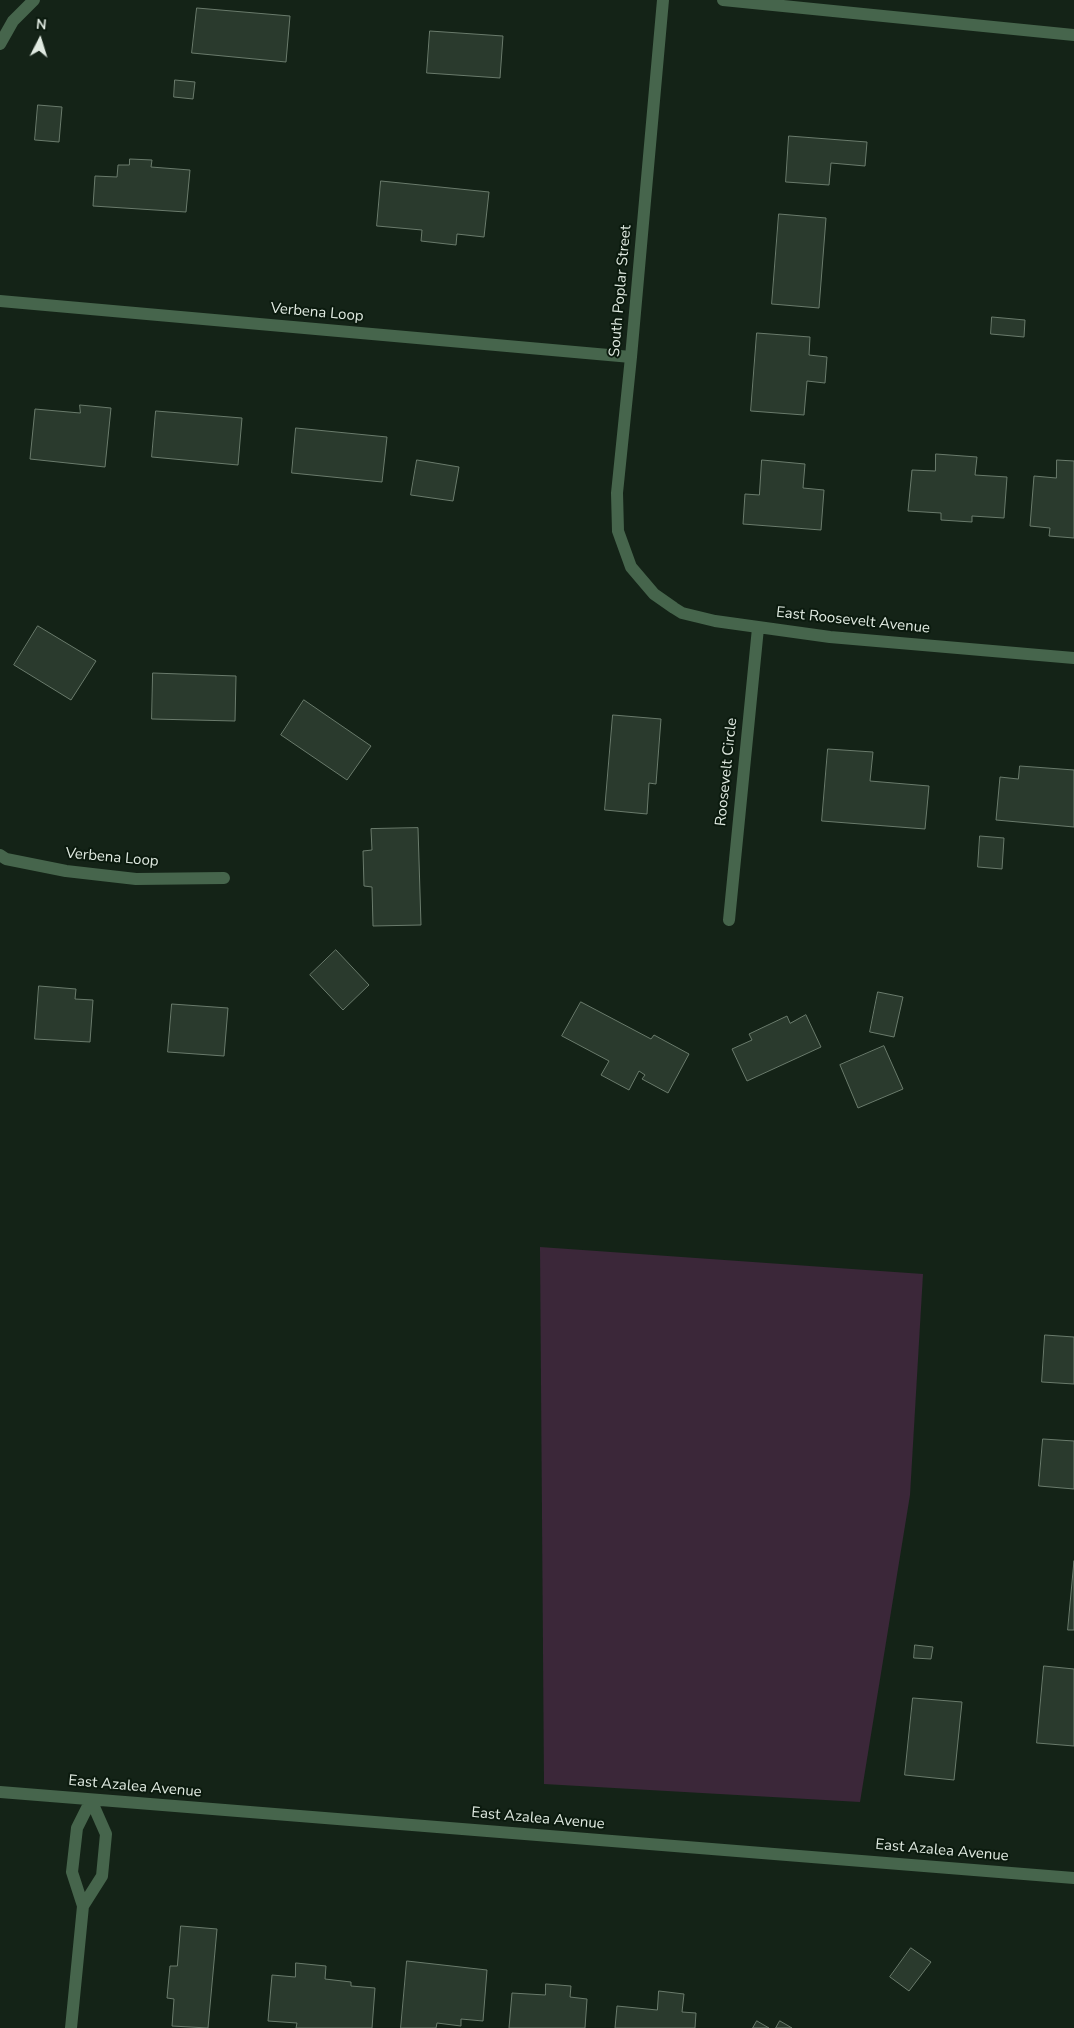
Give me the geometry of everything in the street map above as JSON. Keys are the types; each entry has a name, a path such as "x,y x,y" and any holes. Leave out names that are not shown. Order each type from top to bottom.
{"street":[{"path":"0,44 13,21 34,0"},
{"name":"South Poplar Street","path":"642,579 631,567 618,531 617,493 663,0"},
{"path":"723,0 1074,35"},
{"name":"Verbena Loop","path":"0,301 631,357"},
{"name":"East Roosevelt Avenue","path":"642,579 654,594 682,613 715,622 830,637 1074,658"},
{"name":"Roosevelt Circle","path":"729,920 758,628"},
{"name":"Verbena Loop","path":"0,855 6,859 66,871 127,878 224,878"},
{"name":"East Azalea Avenue","path":"0,1792 1074,1878"},
{"path":"71,2028 82,1906 72,1872 77,1828 90,1800"},
{"path":"82,1906 102,1876 106,1834 90,1800"}],"shaded area":[{"path":"540,1247 923,1274 910,1495 860,1802 544,1784"}],"building":[{"path":"197,8 290,16 286,62 192,53"},
{"path":"430,31 503,36 500,78 427,73"},
{"path":"175,80 195,82 193,99 174,97"},
{"path":"38,105 62,107 59,142 35,140"},
{"path":"789,136 867,142 865,166 831,163 829,185 786,182"},
{"path":"130,159 152,160 151,167 190,170 186,212 93,206 95,176 117,177 118,165 129,165"},
{"path":"381,181 489,192 484,237 457,234 456,245 421,241 422,230 377,226"},
{"path":"779,214 826,218 819,308 772,304"},
{"path":"992,317 1025,320 1024,337 991,334"},
{"path":"757,333 810,337 809,355 827,357 825,383 807,381 804,415 751,411"},
{"path":"80,405 111,408 105,467 30,459 35,409 80,413"},
{"path":"156,411 242,418 238,465 152,457"},
{"path":"296,428 387,437 382,482 292,473"},
{"path":"936,454 977,457 975,475 1007,477 1004,518 972,516 972,522 941,520 941,513 908,511 912,470 935,471"},
{"path":"417,460 459,467 453,501 411,495"},
{"path":"762,460 805,464 803,488 824,490 821,530 743,524 745,494 759,495"},
{"path":"1057,460 1074,461 1074,538 1049,536 1050,528 1030,526 1034,476 1056,478"},
{"path":"38,626 96,661 71,700 14,665"},
{"path":"153,673 236,676 235,721 152,719"},
{"path":"304,700 371,746 347,780 281,735"},
{"path":"613,715 661,719 656,784 649,783 647,814 605,810"},
{"path":"828,749 873,752 870,781 929,786 925,829 822,821"},
{"path":"1020,766 1074,770 1074,827 996,820 1000,777 1018,779"},
{"path":"418,828 421,925 373,926 372,887 364,886 363,851 372,850 371,829"},
{"path":"980,836 1004,838 1002,869 978,867"},
{"path":"336,950 369,985 343,1010 310,975"},
{"path":"39,986 76,989 75,999 93,1000 90,1042 35,1039"},
{"path":"878,992 903,997 894,1037 870,1032"},
{"path":"581,1002 651,1039 654,1035 689,1054 668,1093 642,1079 645,1075 639,1071 629,1090 601,1075 609,1061 562,1036"},
{"path":"172,1004 228,1008 224,1056 168,1052"},
{"path":"806,1015 821,1047 747,1081 732,1049 752,1040 749,1034 787,1016 790,1023"},
{"path":"884,1046 903,1089 858,1108 840,1065"},
{"path":"1045,1335 1074,1337 1074,1384 1042,1382"},
{"path":"1043,1439 1074,1441 1074,1489 1039,1486"},
{"path":"1074,1561 1074,1630 1068,1630"},
{"path":"915,1645 933,1647 931,1659 914,1658"},
{"path":"1044,1666 1074,1669 1074,1746 1037,1743"},
{"path":"913,1698 962,1702 954,1780 905,1775"},
{"path":"181,1926 217,1929 208,2028 172,2026 174,1999 167,1998 170,1966 177,1966"},
{"path":"911,1948 931,1962 909,1991 890,1977"},
{"path":"407,1961 487,1970 483,2021 461,2019 461,2026 437,2023 436,2028 401,2028"},
{"path":"296,1963 326,1966 325,1979 351,1982 351,1986 375,1988 372,2028 296,2028 297,2023 268,2021 272,1975 295,1977"},
{"path":"546,1984 571,1986 570,1997 587,1999 585,2028 509,2028 512,1993 545,1995"},
{"path":"659,1991 684,1994 682,2012 696,2013 695,2028 615,2028 617,2006 657,2010"},
{"path":"757,2021 769,2028 753,2028"},
{"path":"780,2021 792,2028 776,2028"}]}
